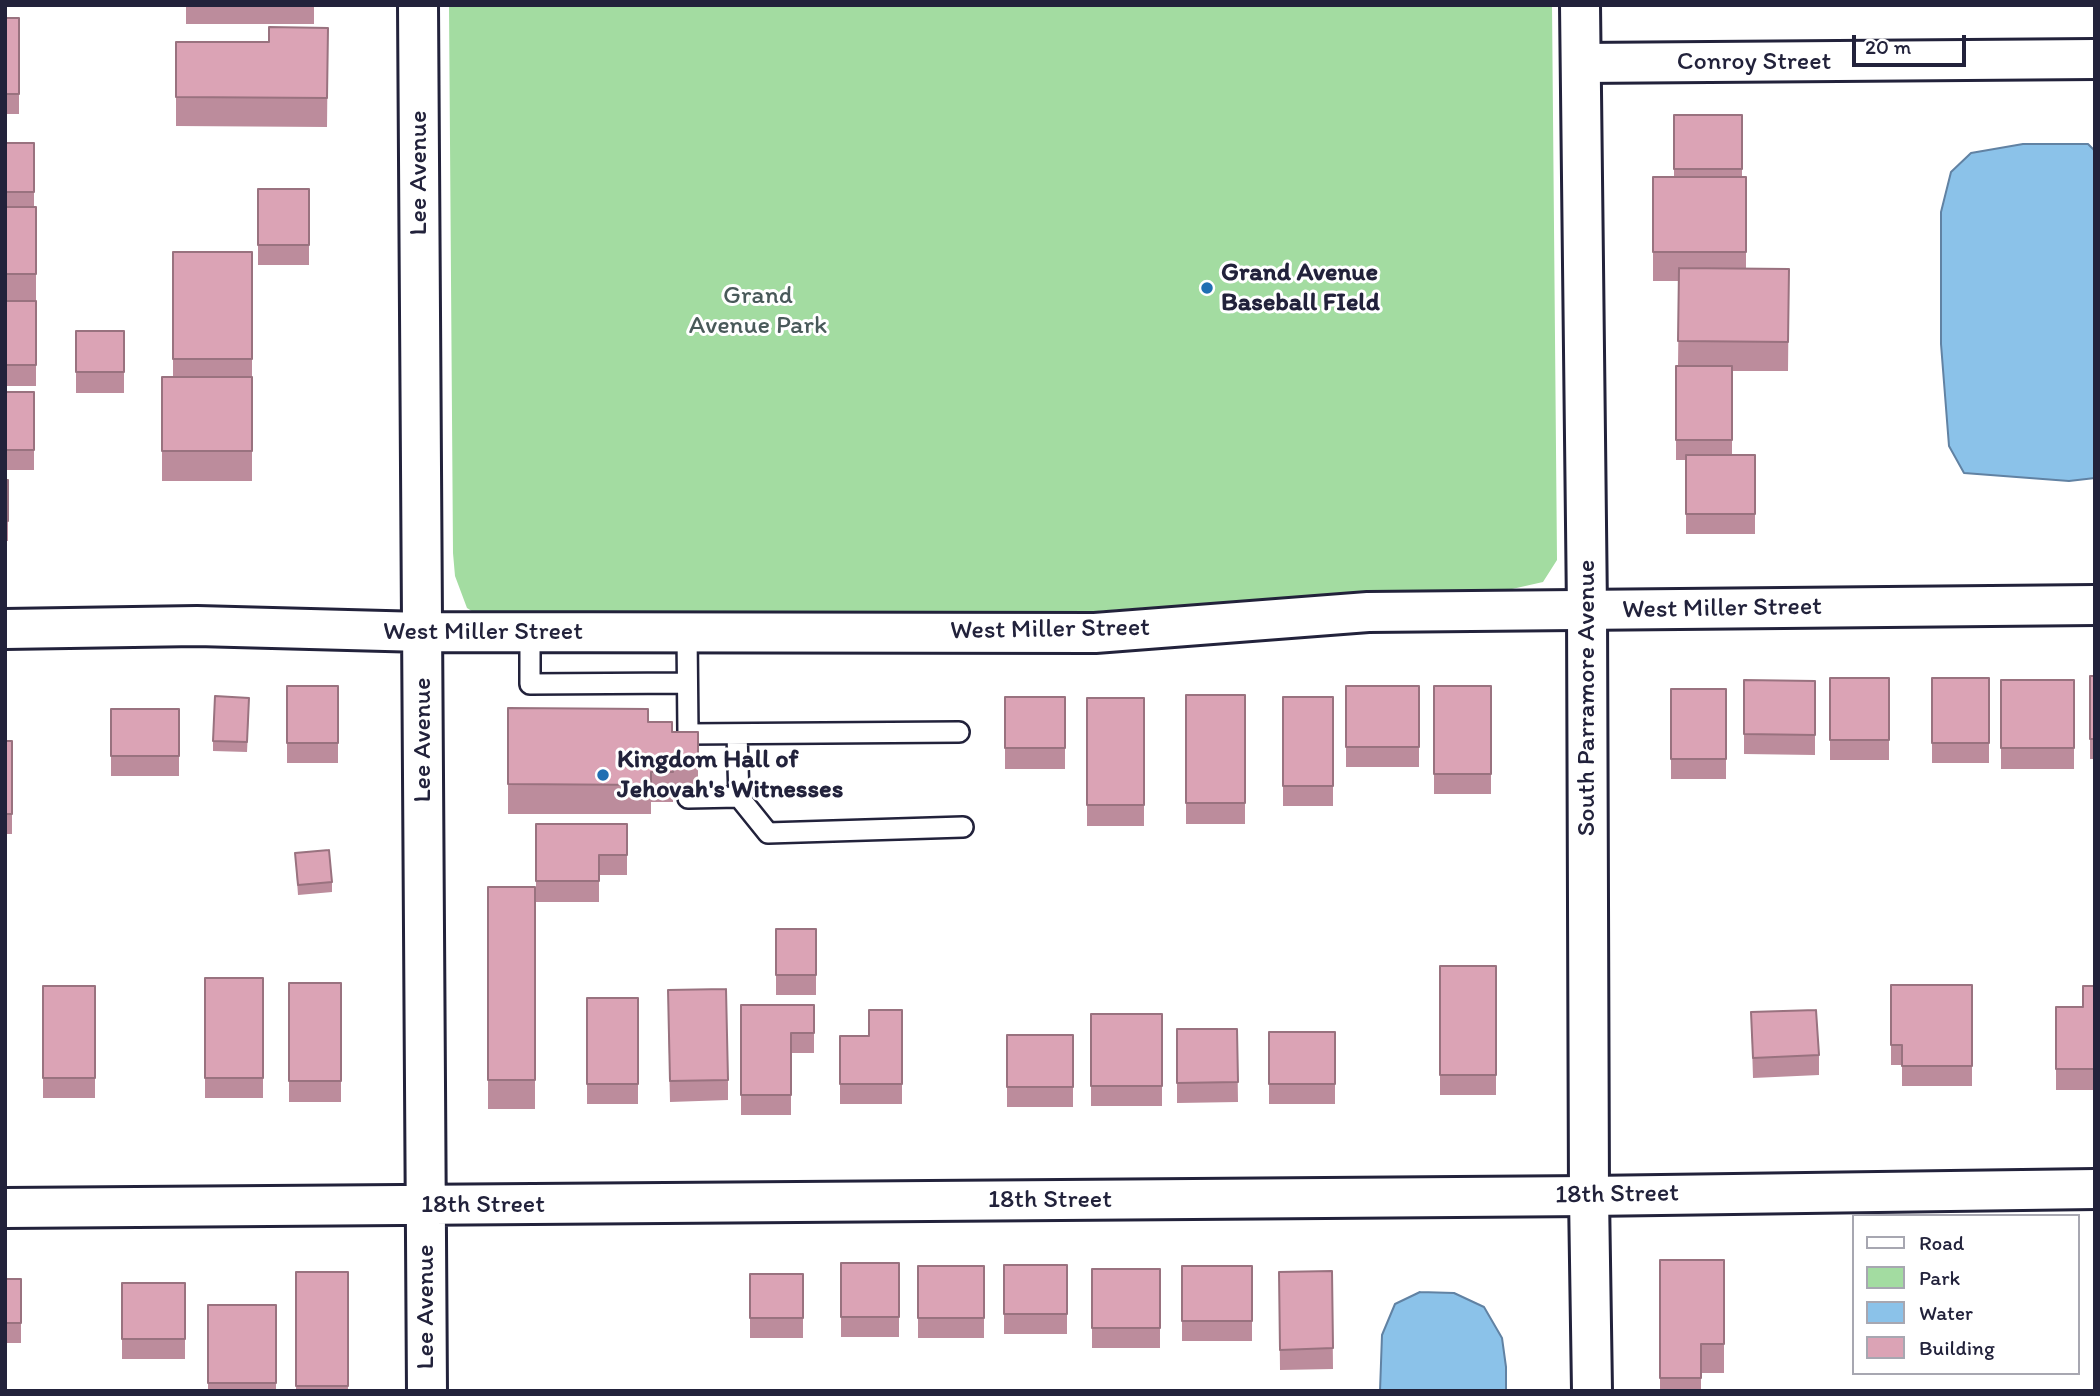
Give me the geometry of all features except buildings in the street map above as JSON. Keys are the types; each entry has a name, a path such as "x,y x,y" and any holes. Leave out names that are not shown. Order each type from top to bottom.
{"street":[{"name":"Lee Avenue","path":"418,5 427,1391"},
{"name":"South Parramore Avenue","path":"1580,5 1592,1391"},
{"name":"Conroy Street","path":"1581,64 2095,59"},
{"name":"West Miller Street","path":"5,629 197,626 423,632 1095,633 1368,612 2095,605"},
{"name":"18th Street","path":"5,1208 1589,1196 2095,1189"}],"lane":[{"path":"530,632 530,684 687,683"},
{"path":"687,632 688,741 737,734 960,732"},
{"path":"737,734 739,797 768,833 963,827"},
{"path":"688,789 688,798 739,797"}],"green space":[{"name":"Grand Avenue Park","path":"449,5 1552,5 1557,560 1543,582 1512,589 1378,591 1098,611 486,620 467,608 455,576 453,553"}],"water":[{"path":"2023,144 2088,144 2095,151 2095,478 2069,481 1964,473 1949,446 1941,344 1941,212 1951,172 1971,153"},
{"path":"1420,1292 1454,1293 1484,1307 1502,1338 1506,1391 1380,1391 1382,1335 1395,1304"}],"place":[{"name":"Grand Avenue Baseball FIeld","path":"1207,288"},
{"name":"Kingdom Hall of Jehovah's Witnesses","path":"603,775"}]}
